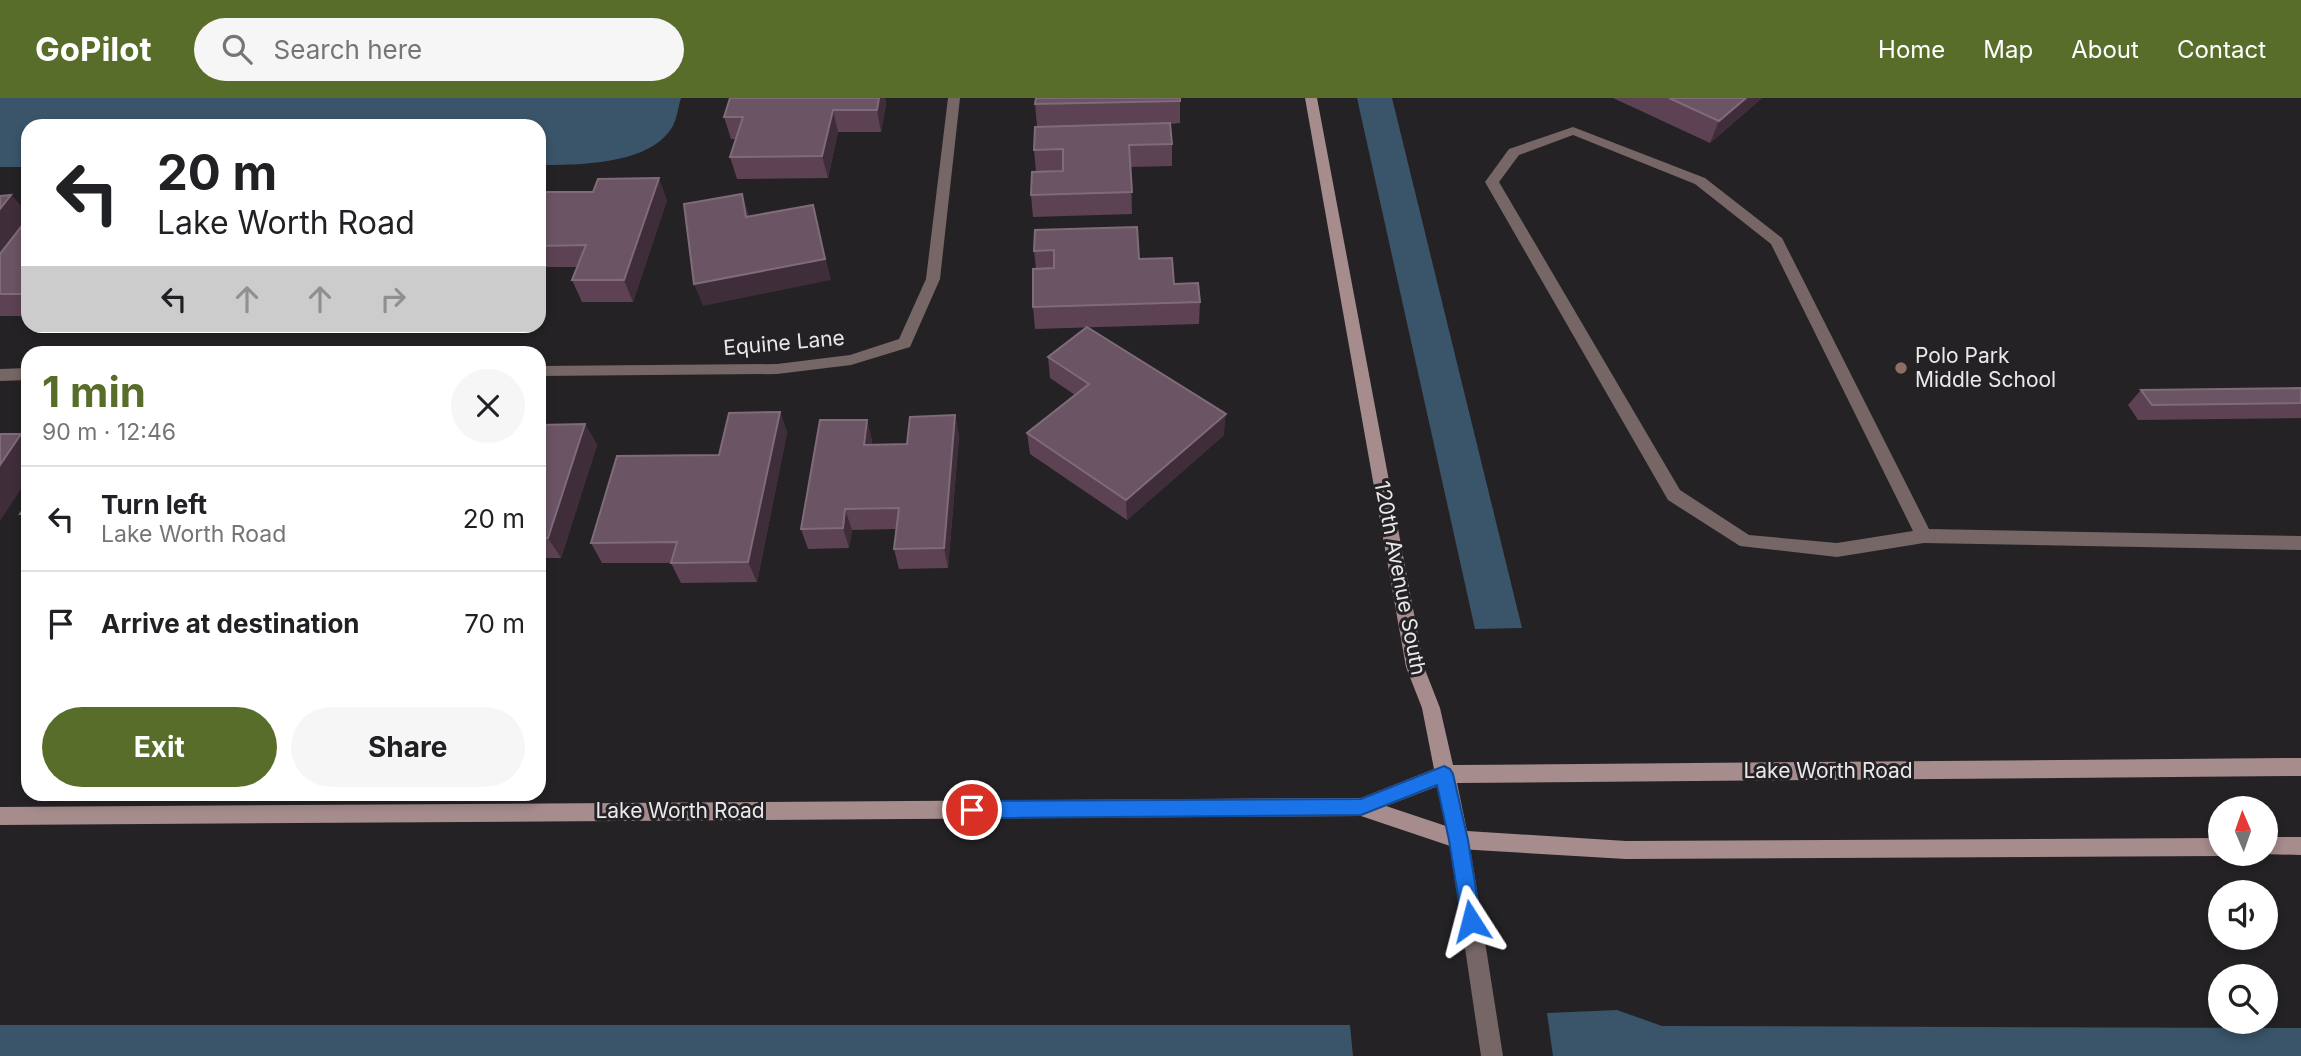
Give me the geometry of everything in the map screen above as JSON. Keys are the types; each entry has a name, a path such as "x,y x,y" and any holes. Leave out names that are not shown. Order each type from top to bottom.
{"street":[{"name":"Equine Lane","path":"546,371 778,369 851,360 905,342 933,279 954,98"},
{"name":"120th Avenue South","path":"1311,98 1415,667 1431,708 1459,840 1492,1056"},
{"path":"1924,537 1777,241 1700,181 1573,131 1514,152 1492,182 1674,495 1746,541 1837,550 1924,537 2301,543"},
{"path":"0,374 21,374"},
{"name":"Lake Worth Road","path":"1361,807 1444,774 2301,767"},
{"name":"Lake Worth Road","path":"0,816 1361,807 1459,840 1626,850 2208,847"},
{"path":"2278,846 2301,846"}],"water":[{"path":"0,98 681,98 673,126 660,141 629,156 592,163 546,165 546,119 21,119 21,167 0,167"},
{"path":"1357,98 1392,98 1522,628 1475,629"},
{"path":"1617,1010 1662,1026 2208,1028 2208,1034 2278,1034 2278,1028 2301,1028 2301,1056 1553,1056 1547,1013"},
{"path":"0,1025 1350,1025 1353,1056 0,1056"}],"building":[{"path":"730,98 879,98 877,110 833,110 822,156 730,157 743,117 724,117"},
{"path":"1036,98 1180,98 1180,101 1035,104"},
{"path":"1669,98 1746,98 1719,121"},
{"path":"1170,123 1172,144 1129,145 1132,192 1031,195 1032,172 1063,171 1063,149 1034,150 1035,127"},
{"path":"659,178 624,280 572,280 586,245 546,246 546,192 593,192 598,179"},
{"path":"742,194 746,217 813,205 825,259 694,284 684,204"},
{"path":"11,195 0,209 0,196"},
{"path":"21,227 21,294 0,294 0,254"},
{"path":"1137,227 1139,259 1172,258 1174,284 1198,283 1200,302 1033,307 1033,269 1054,268 1054,250 1034,251 1035,230"},
{"path":"1087,327 1226,414 1126,500 1027,433 1089,384 1048,357"},
{"path":"2301,388 2301,403 2152,405 2141,390"},
{"path":"780,412 748,562 671,563 677,542 591,543 617,456 719,455 729,413"},
{"path":"955,415 944,548 894,549 899,508 845,509 843,528 801,529 820,420 867,420 864,445 907,444 910,417"},
{"path":"585,424 548,538 546,538 546,425"},
{"path":"0,434 21,434 0,465"}],"place":[{"name":"Polo Park Middle School","path":"1901,368"}],"route":[{"path":"972,810 1361,807 1444,774 1459,840 1471,921"}]}
